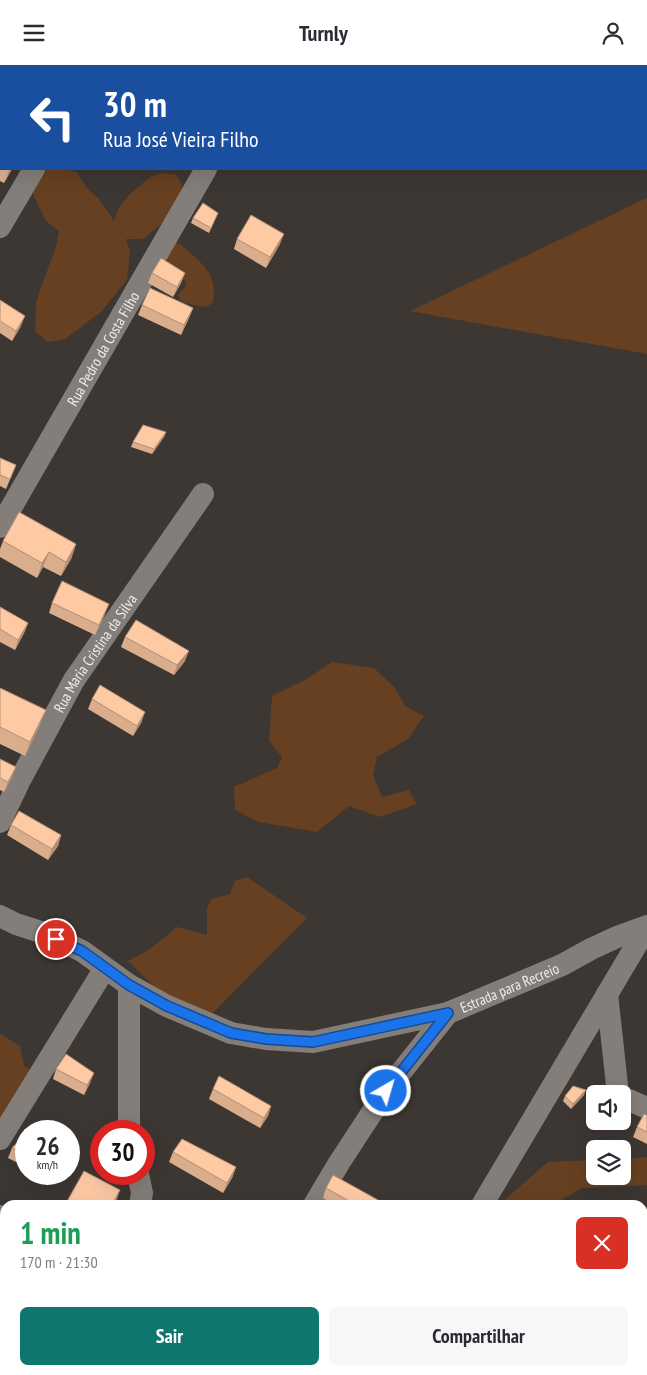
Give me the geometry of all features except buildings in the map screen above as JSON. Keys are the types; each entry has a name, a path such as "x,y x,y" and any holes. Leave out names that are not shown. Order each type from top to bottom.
{"street":[{"path":"0,227 33,170"},
{"name":"Rua Pedro da Costa Filho","path":"0,527 205,170"},
{"name":"Rua Maria Cristina da Silva","path":"0,822 74,680 203,494"},
{"path":"0,916 16,924 44,933 82,951 129,985 167,1006 231,1033 266,1039 313,1042 448,1013"},
{"path":"485,1200 647,927"},
{"name":"Estrada para Recreio","path":"317,1200 386,1091 448,1013 562,965 617,937 647,927"},
{"path":"0,1139 105,967"},
{"path":"129,985 129,1120"},
{"path":"607,994 617,1085"},
{"path":"631,1101 647,1108"},
{"path":"140,1185 141,1200"}],"shaded area":[{"path":"68,170 76,172 88,189 99,199 114,221 119,207 130,194 150,177 163,173 176,175 182,184 181,192 166,220 143,239 126,239 130,252 127,280 101,312 65,339 48,342 35,331 36,303 56,247 59,231 46,221 31,189 41,172"},
{"path":"647,198 647,354 410,311"},
{"path":"170,244 180,244 206,268 213,283 214,292 213,302 207,307 181,301 178,295 186,286 185,281 161,263"},
{"path":"332,662 374,668 395,688 405,706 424,716 408,739 377,757 373,775 382,797 409,790 417,804 380,817 349,806 317,832 259,822 235,810 234,787 277,768 282,757 269,741 272,696 305,680"},
{"path":"247,877 307,918 210,1016 163,995 128,961 150,949 177,927 207,935 207,909 211,899 230,894 235,881"},
{"path":"0,1034 20,1046 24,1066 38,1074 0,1135"},
{"path":"647,1157 647,1185 582,1188 562,1200 504,1200 548,1162 586,1160 586,1185 631,1185 631,1158"}],"route":[{"path":"56,939 82,951 129,985 167,1006 231,1033 266,1039 313,1042 448,1013 386,1091"}]}
